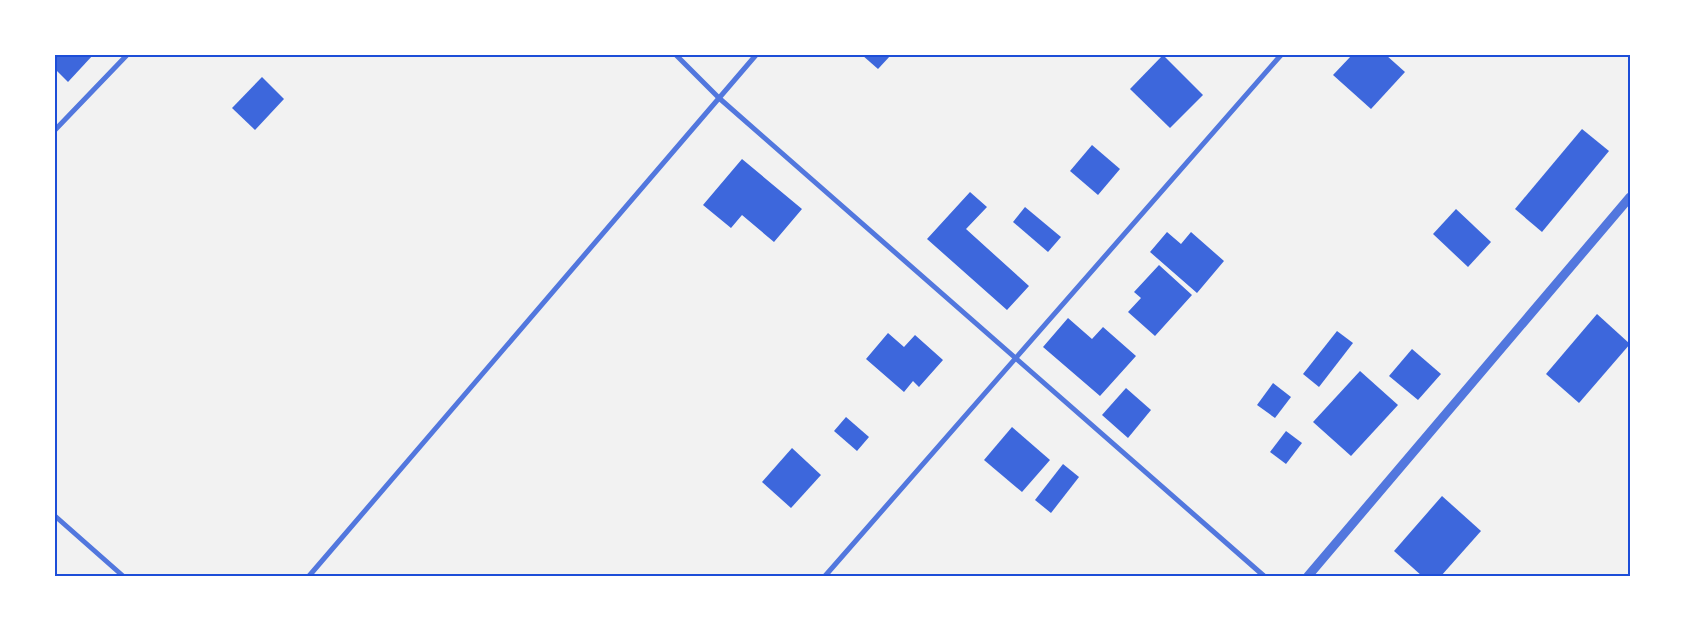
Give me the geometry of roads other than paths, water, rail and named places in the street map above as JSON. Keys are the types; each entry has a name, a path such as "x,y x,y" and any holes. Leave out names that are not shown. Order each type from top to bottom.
{"street":[{"path":"55,130 127,55"},
{"path":"676,55 719,98 1264,576"},
{"path":"310,576 756,55"},
{"path":"825,576 1281,55"},
{"path":"1308,576 1630,196"},
{"path":"55,516 93,552 123,576"}]}
